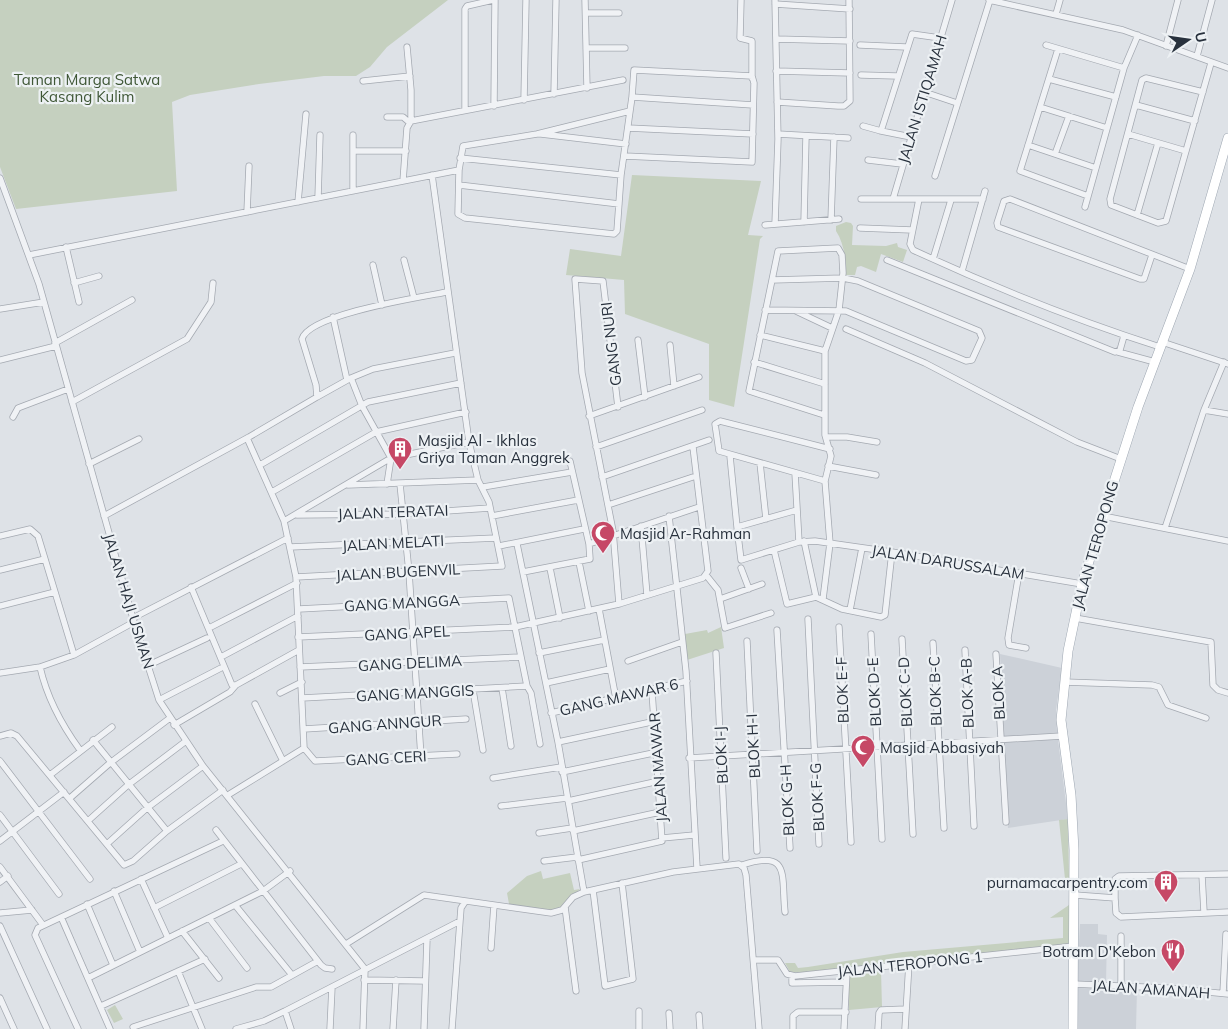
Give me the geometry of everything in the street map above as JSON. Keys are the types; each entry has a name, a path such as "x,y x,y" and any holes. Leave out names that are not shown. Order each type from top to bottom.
{"main road":[{"name":"JALAN TEROPONG","path":"1073,1029 1075,895 1072,810 1061,720 1064,682 1075,618 1082,584 1102,516 1161,345 1190,269 1225,164 1228,138"}],"street":[{"path":"465,109 465,9 467,6 494,0 494,106"},
{"path":"524,100 526,0"},
{"path":"554,94 556,0"},
{"path":"586,0 587,88"},
{"path":"624,156 749,163 753,160 752,41 740,38 741,0"},
{"path":"777,102 844,106 850,101 849,0"},
{"name":"JALAN ISTIQAMAH","path":"893,199 952,0"},
{"path":"935,176 990,0 1056,14 1138,35 1228,68"},
{"path":"1056,14 1060,0"},
{"path":"1166,46 1178,0"},
{"path":"1197,56 1212,0"},
{"path":"775,224 778,134 775,2 850,10"},
{"path":"586,13 619,13"},
{"path":"881,131 906,47 912,34 940,38"},
{"path":"1085,207 1124,68 1138,35"},
{"path":"776,39 850,41"},
{"path":"860,45 906,47"},
{"path":"1046,45 1124,68"},
{"path":"403,181 410,122 410,76 407,47"},
{"path":"586,48 625,48"},
{"path":"1058,49 1020,169 1021,172 1088,196"},
{"path":"1203,92 1144,78 1140,83 1136,105 1109,203 1158,223 1166,221 1203,92 1211,62"},
{"path":"630,112 537,134 465,146 460,158 458,214 465,218 614,234 617,231 621,175 626,144 632,97 633,72 638,68 748,74 752,78"},
{"path":"776,71 850,73"},
{"path":"861,75 897,76"},
{"path":"364,81 410,76"},
{"path":"410,122 465,109 494,106 623,80"},
{"path":"1049,80 1116,96"},
{"path":"924,92 957,103"},
{"path":"632,97 753,104"},
{"path":"1136,105 1194,121"},
{"path":"1040,107 1107,128"},
{"path":"298,202 306,114"},
{"path":"387,117 403,116 410,122"},
{"path":"1055,154 1069,116"},
{"path":"863,126 911,137"},
{"path":"628,128 753,134"},
{"path":"537,134 626,144"},
{"path":"778,134 848,138"},
{"path":"1128,134 1186,151"},
{"path":"318,198 320,135"},
{"path":"353,135 353,191"},
{"path":"804,222 806,136"},
{"path":"831,220 834,137"},
{"path":"1137,215 1158,143"},
{"path":"1028,145 1096,168"},
{"path":"353,151 406,151"},
{"path":"460,158 621,175"},
{"path":"868,160 902,164"},
{"path":"247,212 250,166"},
{"path":"29,255 459,170"},
{"path":"432,175 469,442 478,480 483,487 490,508 499,546 517,544 584,529"},
{"name":"JALAN HAJI USMAN","path":"0,178 29,255 44,302 133,620 159,700 174,725 204,766 290,871 366,969"},
{"path":"459,185 619,204"},
{"path":"962,271 985,191"},
{"path":"861,199 983,199"},
{"path":"919,199 912,230 911,248 963,273 1124,336 1226,363 1204,410 1165,528"},
{"path":"1152,255 1144,278 1140,279 998,227 996,223 1004,200 1010,199 1190,269"},
{"path":"934,259 951,200"},
{"path":"765,225 840,219"},
{"path":"860,228 912,230"},
{"path":"66,247 79,302"},
{"path":"819,598 830,543 825,481 831,456 826,436 824,415 825,352 839,310 843,278 842,255 838,248 778,250 749,392 824,415"},
{"path":"404,260 414,298"},
{"path":"887,260 1118,352 1155,362"},
{"path":"373,265 382,305"},
{"path":"74,283 98,276"},
{"path":"765,310 839,310 851,312 966,361 972,360 982,338 979,331 858,281 843,278 772,280"},
{"name":"GANG NURI","path":"589,416 582,373 575,279 603,281 618,406"},
{"path":"72,402 187,339 211,302 213,283"},
{"path":"317,396 316,385 303,336 333,318 382,305 447,292"},
{"path":"0,360 56,344 132,300"},
{"path":"0,309 44,302"},
{"path":"794,310 832,328"},
{"path":"333,318 349,379 391,458 387,484"},
{"path":"846,329 934,367 1077,442 1121,459"},
{"path":"760,335 825,352"},
{"path":"1118,352 1124,336"},
{"path":"638,340 645,397"},
{"path":"670,345 674,386"},
{"path":"104,516 349,379 373,369 456,353"},
{"path":"754,362 824,384"},
{"path":"619,604 608,506 589,416 699,378"},
{"path":"260,465 362,406 378,399 461,384"},
{"path":"13,417 18,408 68,389"},
{"path":"596,447 702,410"},
{"path":"1204,410 1228,414"},
{"path":"272,492 376,432 466,412"},
{"path":"825,481 730,456 717,448 715,424 717,421 830,450"},
{"path":"826,436 847,437 876,442"},
{"path":"228,795 304,748 297,580 284,521 246,438"},
{"path":"89,464 139,439"},
{"path":"602,477 709,440"},
{"path":"284,521 391,458 469,442"},
{"path":"693,447 706,575 718,590 725,628 770,614"},
{"path":"730,456 737,527 797,510"},
{"path":"523,572 590,559 589,544 584,529 570,461"},
{"path":"760,463 766,519"},
{"path":"828,466 876,475"},
{"path":"483,487 572,472"},
{"path":"795,473 801,541 819,598"},
{"path":"608,506 696,476"},
{"path":"346,485 478,480"},
{"path":"400,484 414,632 421,756"},
{"path":"492,516 578,500"},
{"name":"JALAN TERATAI","path":"295,515 402,514 490,508"},
{"path":"589,544 669,516 699,508"},
{"path":"669,516 686,681 689,758 697,868"},
{"path":"1102,516 1228,541"},
{"path":"641,526 647,595"},
{"name":"JALAN DARUSSALAM","path":"737,527 741,560 801,541 815,541 1082,584"},
{"path":"0,536 32,530 38,536 74,655"},
{"path":"0,672 40,666 74,655 191,588 288,538"},
{"name":"JALAN MELATI","path":"290,547 406,544 496,538"},
{"path":"517,544 538,653 558,742 561,770 584,892"},
{"name":"JALAN BUGENVIL","path":"297,580 499,568 503,562 499,546"},
{"path":"850,610 862,548"},
{"path":"774,550 788,604 819,598 838,607 884,617 892,552"},
{"path":"0,570 45,559"},
{"path":"579,562 589,611"},
{"path":"550,568 560,618"},
{"path":"741,568 749,589"},
{"path":"1018,573 1008,638 1009,645 1026,648"},
{"name":"GANG APEL","path":"298,638 515,627 619,604 706,575"},
{"path":"209,628 297,580"},
{"path":"720,599 762,584"},
{"path":"191,588 234,686"},
{"path":"0,606 54,592"},
{"name":"GANG MANGGA","path":"298,609 506,597 510,601 515,627"},
{"path":"598,609 616,699"},
{"path":"221,657 298,616"},
{"name":"BLOK F-G","path":"808,618 819,844"},
{"path":"1075,618 1211,642 1213,685 1218,690 1228,693"},
{"path":"515,627 527,686 531,693 540,744"},
{"name":"BLOK E-F","path":"839,627 844,749 851,842"},
{"name":"BLOK G-H","path":"778,630 790,848"},
{"name":"BLOK D-E","path":"871,634 882,839"},
{"path":"149,665 207,638"},
{"name":"BLOK C-D","path":"902,639 913,834"},
{"path":"538,653 604,640"},
{"name":"BLOK H-I","path":"747,641 758,851"},
{"path":"628,661 682,642"},
{"name":"BLOK B-C","path":"934,643 944,828"},
{"path":"174,725 225,695 234,686 299,650"},
{"name":"BLOK A-B","path":"965,650 974,826"},
{"name":"BLOK I-J","path":"716,653 726,858"},
{"name":"BLOK A","path":"996,654 1006,822"},
{"name":"GANG DELIMA","path":"300,667 520,657"},
{"path":"40,666 44,684 60,722 80,750"},
{"path":"159,700 221,668"},
{"path":"546,683 610,669"},
{"name":"GANG MAWAR 6","path":"552,713 686,681"},
{"path":"280,693 302,682"},
{"path":"1064,682 1152,685 1159,687 1168,704 1206,718"},
{"name":"GANG MANGGIS","path":"302,698 527,686"},
{"path":"502,688 511,746"},
{"path":"473,690 483,750"},
{"name":"JALAN MAWAR","path":"652,690 656,721 662,840"},
{"path":"255,704 283,761"},
{"path":"70,798 110,762 170,718"},
{"name":"GANG ANNGUR","path":"304,729 466,719"},
{"path":"558,742 656,721"},
{"path":"50,775 112,726"},
{"path":"0,736 11,733 17,736 108,843 124,865 167,830 223,790"},
{"path":"689,758 1062,736"},
{"path":"92,740 167,830"},
{"path":"88,820 128,785 186,742"},
{"name":"GANG CERI","path":"304,748 315,761 457,754"},
{"path":"493,778 561,770 658,752"},
{"path":"0,762 90,879"},
{"path":"108,843 148,808 204,766"},
{"path":"501,806 567,800 659,781"},
{"path":"0,841 64,792"},
{"path":"539,832 573,829 660,812"},
{"path":"0,814 59,894"},
{"path":"216,830 318,961 325,968 332,968"},
{"path":"544,861 578,859 662,840 694,835"},
{"path":"78,1029 35,935 38,928 223,840"},
{"path":"346,944 424,895 551,914 558,913 572,897 584,892 697,868 742,865 752,861 772,859 778,864 785,912"},
{"path":"154,908 241,864"},
{"path":"742,865 746,875 760,1029"},
{"path":"0,867 43,925"},
{"path":"88,978 263,891 290,871"},
{"path":"1228,874 1116,876 1115,898 1116,913 1121,916 1228,912"},
{"path":"1202,875 1204,912"},
{"path":"0,882 8,876"},
{"path":"141,878 168,938"},
{"path":"593,890 605,986 633,979 622,884"},
{"path":"114,891 140,952"},
{"path":"1075,895 1115,898"},
{"path":"452,1029 460,921 465,902"},
{"path":"87,904 113,965"},
{"path":"235,905 292,975"},
{"path":"491,948 494,905"},
{"path":"565,907 576,991"},
{"path":"0,913 32,910"},
{"path":"61,917 110,1029"},
{"path":"209,918 247,968"},
{"path":"236,1029 251,1027 285,1011 460,921"},
{"path":"0,926 47,1029"},
{"path":"182,931 219,978"},
{"path":"1226,934 1226,994"},
{"path":"1121,936 1121,986"},
{"path":"424,1029 427,939"},
{"name":"JALAN TEROPONG 1","path":"792,976 1074,946"},
{"path":"101,1006 205,959"},
{"path":"754,960 778,960 784,972 792,976 792,983 845,982"},
{"path":"133,1027 256,987 271,987 318,961"},
{"path":"905,1029 909,963"},
{"path":"363,1029 366,969"},
{"path":"178,971 202,1029"},
{"path":"844,1029 847,971"},
{"path":"364,980 425,981"},
{"path":"393,1029 396,980"},
{"name":"JALAN AMANAH","path":"1073,984 1226,994"},
{"path":"330,1029 332,987"},
{"path":"0,998 14,1029"},
{"path":"878,1029 879,1013 881,1010 906,1009"},
{"path":"285,1011 291,1029"},
{"path":"639,1012 639,1029"},
{"path":"793,1029 794,1016 798,1012 846,1012"},
{"path":"669,1013 670,1029"},
{"path":"699,1015 700,1029"}],"shaded area":[{"path":"1000,654 1062,668 1056,710 1068,819 1008,828"},
{"path":"1080,924 1098,924 1098,934 1107,935 1106,983 1077,983"},
{"path":"1076,988 1137,989 1136,1029 1075,1029"}],"green space":[{"name":"Taman Marga Satwa Kasang Kulim","path":"0,0 448,0 387,47 370,67 356,76 324,76 259,84 190,95 172,102 177,191 16,209 0,167"},
{"path":"632,175 761,181 748,235 763,236 760,239 734,407 709,400 709,344 625,314 624,280 566,275 570,249 621,256"},
{"path":"846,222 851,223 853,226 852,245 886,246 897,243 898,247 907,250 903,262 881,254 876,272 861,266 857,267 855,275 846,275 844,252 836,226"},
{"path":"721,627 724,648 687,660 685,634 707,630 708,633"},
{"path":"1068,819 1069,879 1065,879 1059,820"},
{"path":"541,871 543,879 570,873 574,890 580,889 561,909 552,911 509,904 507,893 527,876"},
{"path":"1069,905 1069,945 809,973 790,972 785,963 795,963 798,968 903,952 1063,938 1063,917 1050,918"},
{"path":"881,971 882,1007 849,1010 848,975"},
{"path":"115,1005 123,1019 114,1023 107,1010"}],"place":[{"name":"Masjid Al - Ikhlas Griya Taman Anggrek","path":"400,470"},
{"name":"Masjid Ar-Rahman","path":"603,554"},
{"name":"Masjid Abbasiyah","path":"863,768"},
{"name":"purnamacarpentry.com","path":"1166,903"},
{"name":"Botram D'Kebon","path":"1173,972"}]}
